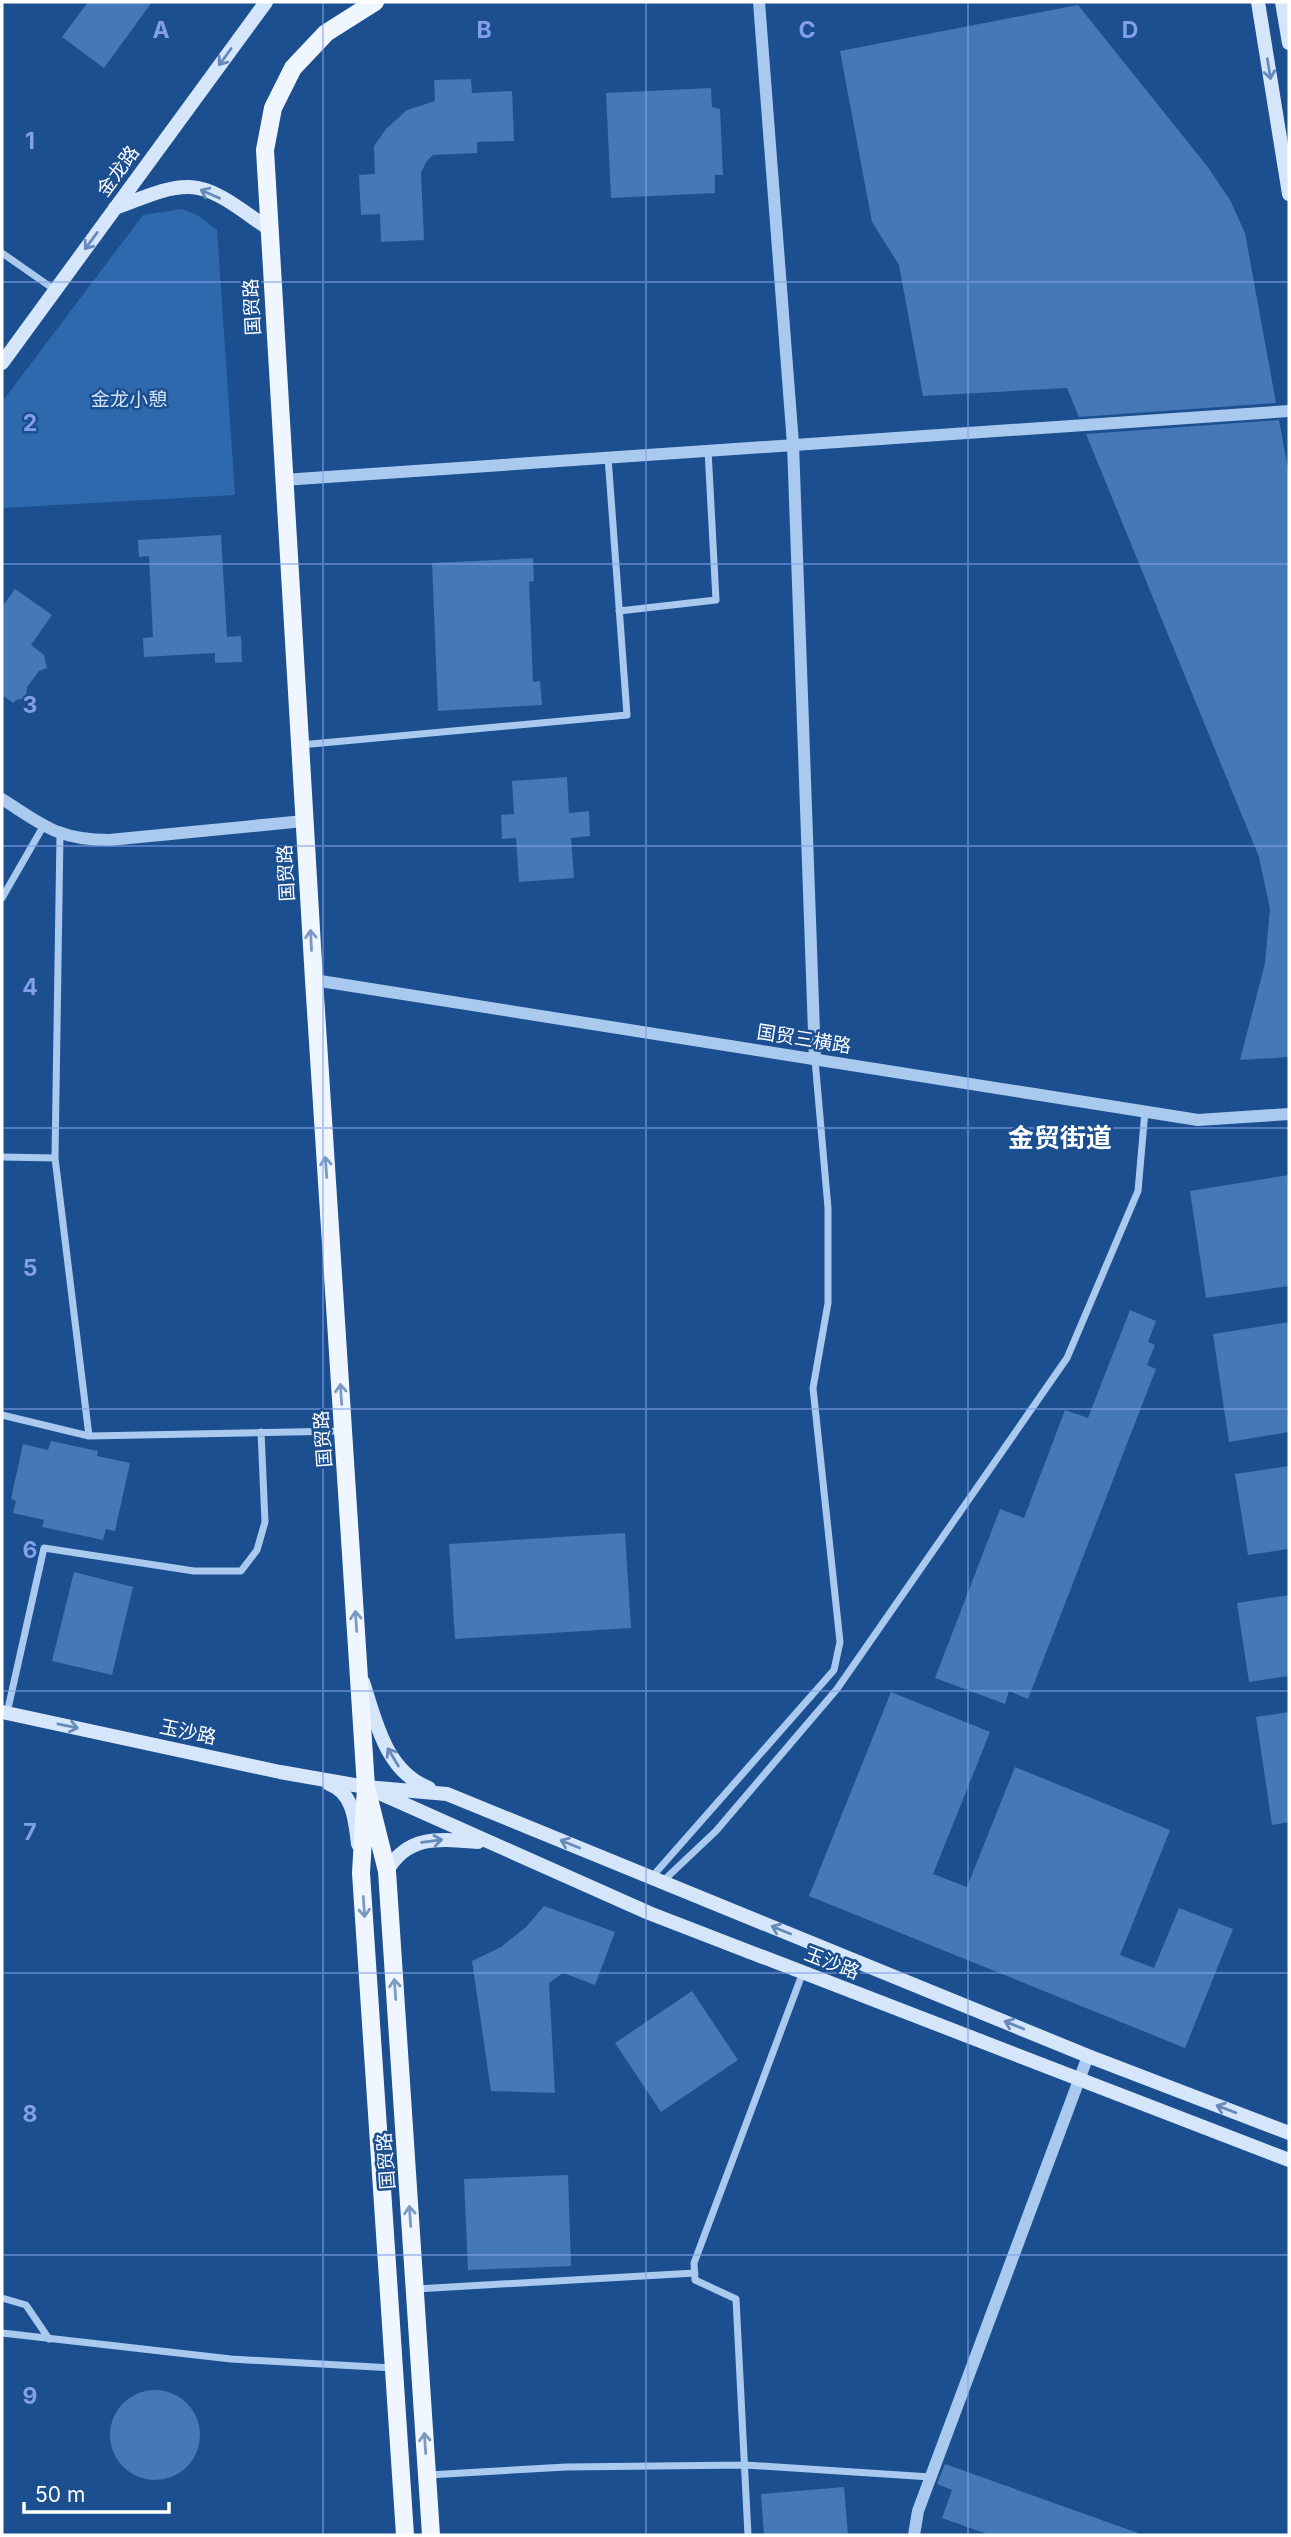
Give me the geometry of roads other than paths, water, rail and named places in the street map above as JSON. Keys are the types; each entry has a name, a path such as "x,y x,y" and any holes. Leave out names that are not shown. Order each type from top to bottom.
{"main road":[{"name":"金龙路","path":"2,363 266,2"},
{"name":"国贸路","path":"375,2 326,33 293,68 273,108 265,150 304,821 366,1787 361,1873 405,2535"},
{"path":"1258,2 1289,194"},
{"path":"1282,2 1289,43"},
{"path":"115,208 168,190 190,187 219,197 269,229"},
{"path":"359,1669 378,1726 389,1753 400,1770 414,1783 447,1794"},
{"name":"玉沙路","path":"5,1712 312,1777 366,1787 447,1794 1088,2056 1289,2133"},
{"path":"312,1777 337,1787 349,1800 361,1873"},
{"name":"国贸路","path":"366,1787 387,1871 431,2535"},
{"name":"玉沙路","path":"366,1787 649,1913 1289,2160"},
{"path":"387,1871 401,1851 425,1841 448,1839 490,1843"}],"street":[{"path":"656,1880 834,1670 840,1642 813,1388 828,1303 828,1208 815,1060 793,444 759,2"},
{"path":"2,253 55,290"},
{"path":"283,480 1289,411"},
{"path":"620,611 716,600 708,450"},
{"path":"300,745 627,715 608,457"},
{"path":"2,799 60,834 81,839 109,840 304,821"},
{"path":"2,898 44,825"},
{"path":"60,834 55,1158 89,1436"},
{"name":"国贸三横路","path":"314,980 1198,1120 1289,1115"},
{"path":"656,1880 716,1831 837,1689 1068,1358 1138,1191 1145,1111"},
{"path":"2,1157 55,1158"},
{"path":"2,1415 89,1436 343,1430"},
{"path":"5,1712 44,1548 194,1571 241,1572 257,1550 265,1522 261,1432"},
{"path":"748,2535 736,2299 695,2280 694,2263 800,1980"},
{"path":"914,2535 918,2511 1088,2056"},
{"path":"415,2290 695,2273"},
{"path":"2,2298 26,2305 49,2339"},
{"path":"2,2333 231,2358 394,2368"},
{"path":"427,2476 566,2467 744,2465 931,2477"}],"district":[{"name":"金贸街道","path":"1060,1137"}],"park label":[{"name":"金龙小憩","path":"129,399"}]}
